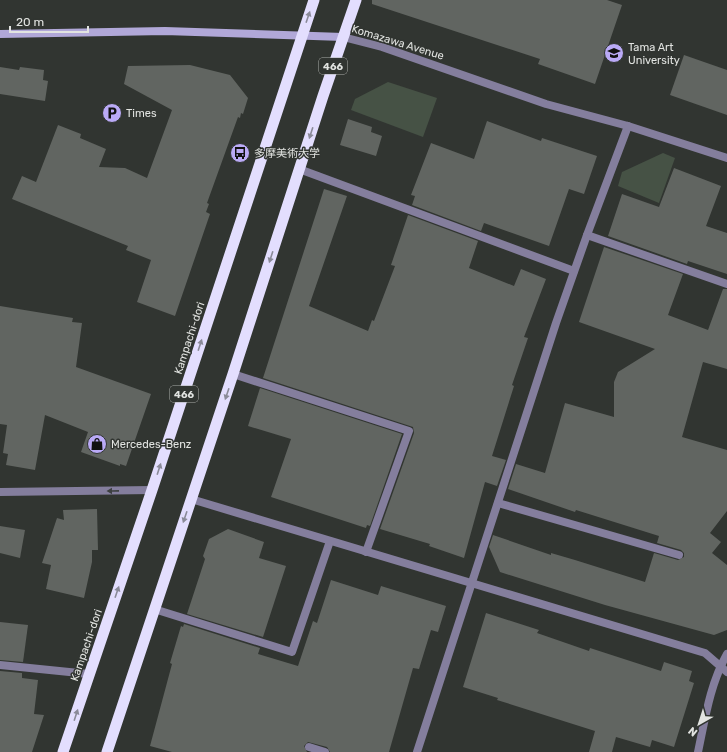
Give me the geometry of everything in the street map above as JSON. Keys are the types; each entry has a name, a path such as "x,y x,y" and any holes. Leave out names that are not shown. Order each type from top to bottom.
{"highway":[{"name":"Kampachi-dori","path":"63,752 152,490 314,0"},
{"name":"466","path":"107,752 356,0"}],"main road":[{"name":"Komazawa Avenue","path":"0,34 165,31 303,34 343,37"}],"street":[{"name":"Komazawa Avenue","path":"343,37 382,47 546,104 628,126 727,158"},
{"path":"417,752 586,235 628,126"},
{"path":"299,169 574,271"},
{"path":"586,235 727,284"},
{"path":"233,374 409,431 366,552"},
{"path":"0,492 152,490"},
{"path":"191,499 705,653 727,672"},
{"path":"498,503 679,555"},
{"path":"154,609 292,652 330,541"},
{"path":"698,752 710,695 720,666 727,654"},
{"path":"0,665 89,674"},
{"path":"309,747 325,752"}],"green space":[{"path":"388,82 437,98 423,137 351,110 355,99"},
{"path":"663,153 675,158 659,203 618,186 622,172"}],"building":[{"path":"372,0 607,0 622,5 595,84 538,64 540,59 372,4"},
{"path":"684,55 727,70 727,115 670,95"},
{"path":"190,65 230,75 248,98 243,114 241,113 240,118 238,117 207,203 209,204 206,212 210,214 175,316 137,302 151,260 126,250 128,246 12,199 22,176 36,182 58,125 81,134 80,138 106,149 99,167 125,168 147,178 172,110 124,84 128,66"},
{"path":"0,67 19,70 20,67 44,70 43,80 48,81 45,101 0,94"},
{"path":"348,119 372,127 371,132 382,136 376,156 340,145"},
{"path":"487,121 541,141 542,138 597,156 584,194 569,189 549,246 484,223 481,231 412,205 415,196 411,195 431,143 474,159"},
{"path":"674,168 721,186 706,226 727,233 727,274 688,261 687,264 608,236 622,194 659,207"},
{"path":"324,189 347,196 309,306 368,331 372,320 374,321 395,266 391,265 408,215 478,241 469,268 514,286 521,269 546,279 524,337 528,338 512,385 514,386 492,456 506,460 497,486 485,482 464,558 429,546 430,544 380,529 414,433 413,427 263,378"},
{"path":"604,247 683,274 668,315 708,330 723,289 727,289 727,369 703,362 682,437 727,450 727,511 710,533 721,542 712,553 727,565 727,630 714,635 605,605 500,572 489,547 493,535 551,555 551,553 645,582 654,553 678,560 684,557 684,553 681,550 657,543 659,536 576,510 575,512 508,489 516,464 545,473 565,403 614,417 614,382 618,372 655,349 579,322"},
{"path":"0,306 73,318 72,322 82,323 76,367 151,394 126,466 120,464 120,466 81,452 88,432 45,415 35,470 6,465 8,454 3,453 7,425 0,424"},
{"path":"260,388 402,434 370,526 367,525 366,528 271,497 291,439 248,426"},
{"path":"97,509 98,550 92,550 92,562 84,598 46,589 51,565 42,563 57,518 64,520 63,510"},
{"path":"0,526 25,530 20,558 0,553"},
{"path":"228,529 264,542 259,558 286,566 263,637 187,614 205,559 203,556 209,539"},
{"path":"331,580 378,595 381,586 446,606 438,632 431,630 419,669 413,668 389,752 330,752 327,747 308,742 304,746 307,752 172,752 150,746 172,664 170,663 181,626 183,627 184,624 260,648 258,654 298,666 313,621 317,623"},
{"path":"486,613 539,630 537,633 589,651 590,648 661,671 664,662 692,671 689,681 694,683 674,747 652,740 650,747 616,737 612,752 589,752 595,731 497,700 498,698 463,687"},
{"path":"0,622 28,625 23,662 0,660"},
{"path":"0,671 22,673 22,678 38,680 34,714 44,715 32,752 0,752"}],"place":[{"name":"Tama Art University","path":"614,53"},
{"name":"Times","path":"112,113"},
{"name":"多摩美術大学","path":"240,153"},
{"name":"Mercedes-Benz","path":"97,444"}]}
